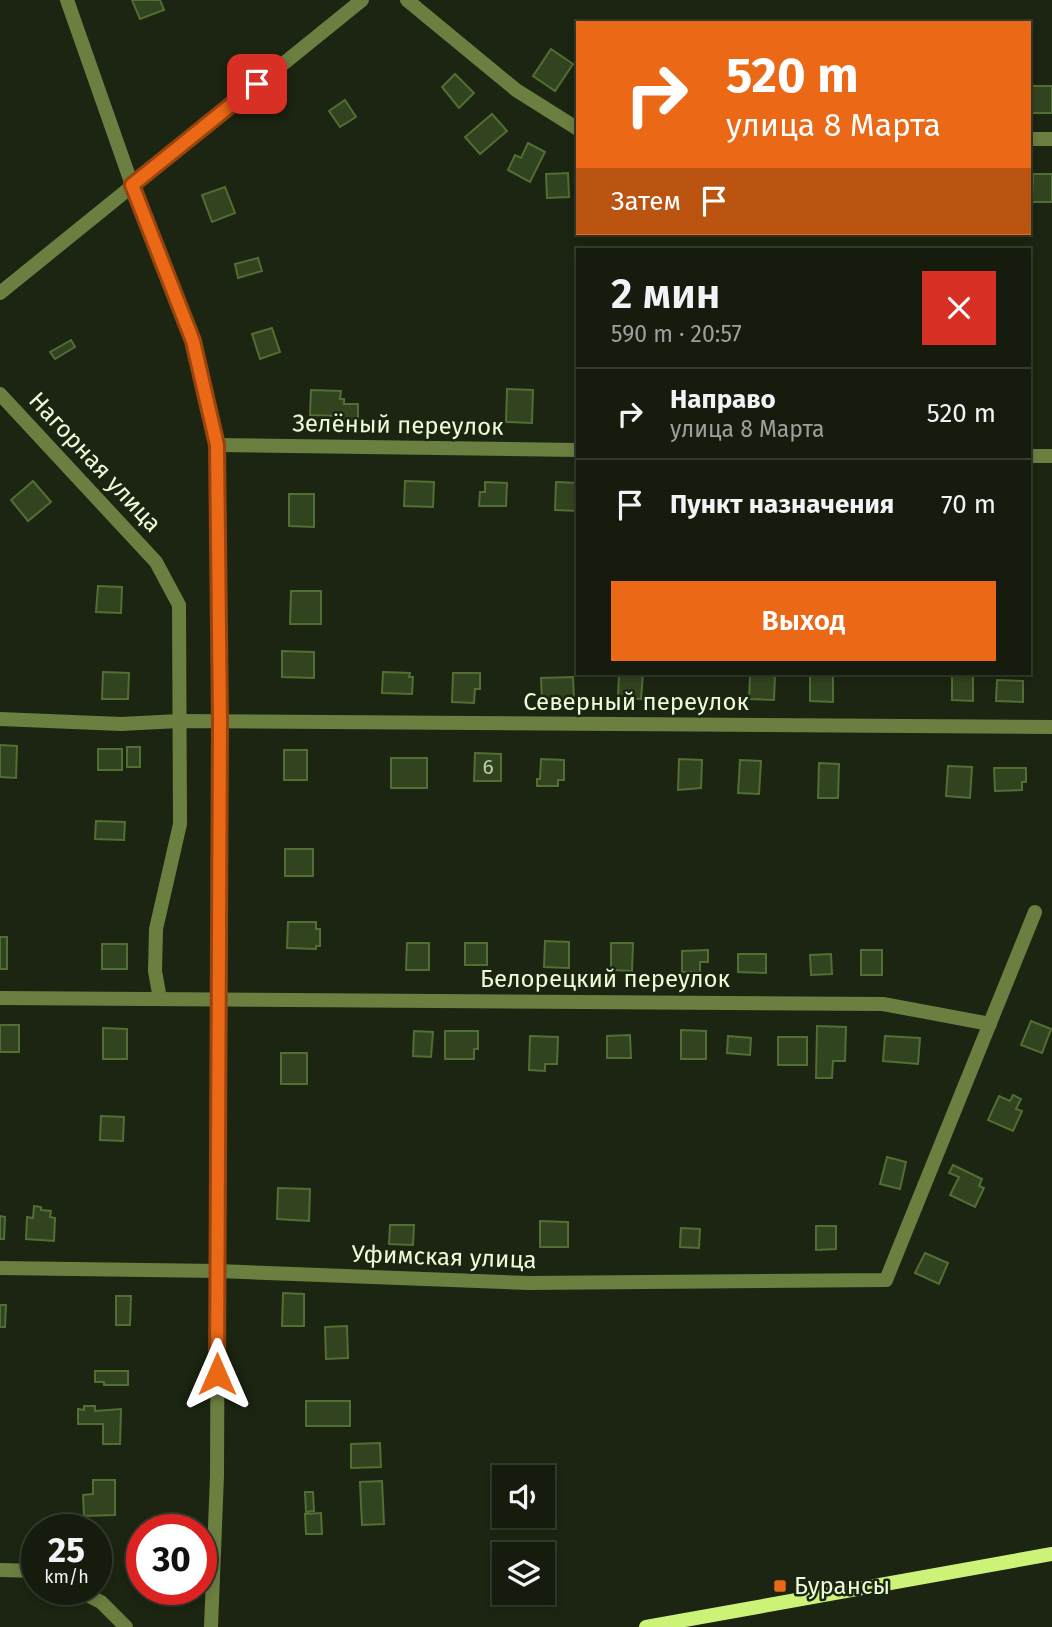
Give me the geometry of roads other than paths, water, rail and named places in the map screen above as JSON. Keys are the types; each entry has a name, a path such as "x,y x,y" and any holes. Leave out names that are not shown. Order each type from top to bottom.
{"main road":[{"path":"646,1627 1052,1554"}],"street":[{"path":"67,0 132,185 193,341 217,445 220,722 217,1476 211,1627"},
{"path":"0,293 362,0"},
{"path":"407,0 516,90 576,128"},
{"path":"1031,139 1052,139"},
{"name":"Нагорная улица","path":"0,394 156,562 179,605 180,824 156,929 155,971 160,999"},
{"name":"Зелёный переулок","path":"217,445 576,450"},
{"path":"1031,456 1052,456"},
{"name":"Северный переулок","path":"0,719 121,724 179,721 1052,727"},
{"path":"990,1024 1035,912"},
{"name":"Белорецкий переулок","path":"0,999 883,1004 990,1024"},
{"name":"Уфимская улица","path":"0,1268 218,1271 528,1283 886,1280 990,1024"},
{"path":"0,1570 21,1571"},
{"path":"104,1605 126,1627"}],"place":[{"name":"Бурансы","path":"780,1586"}]}
